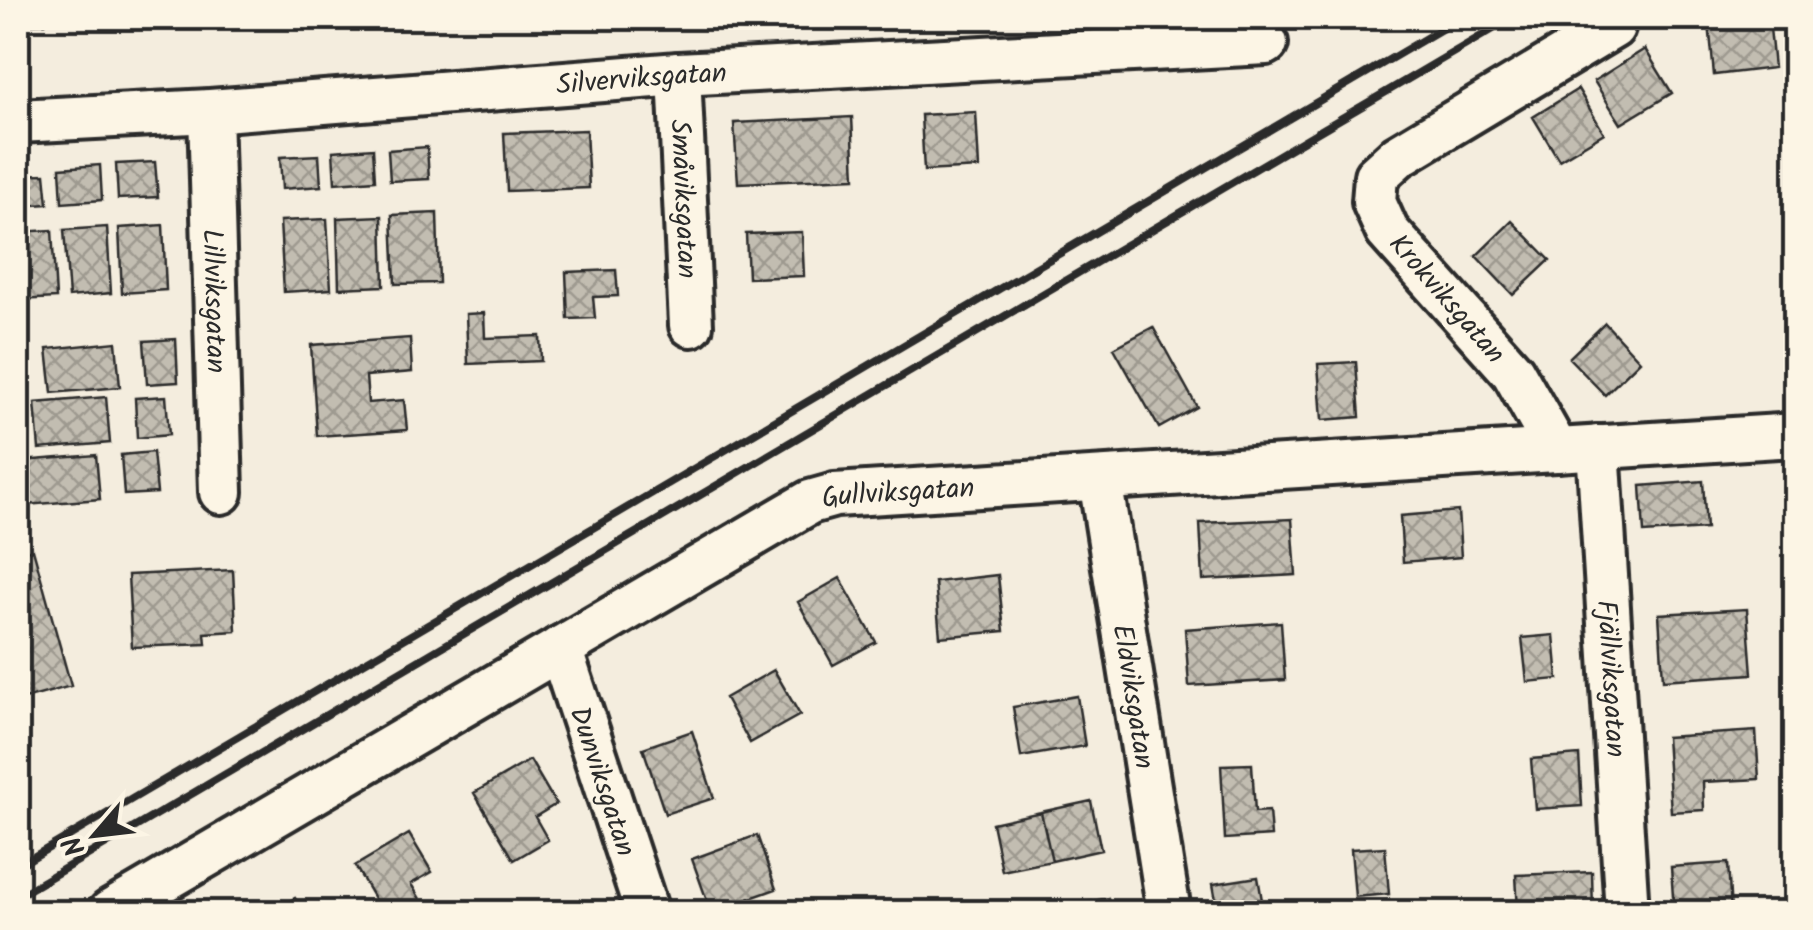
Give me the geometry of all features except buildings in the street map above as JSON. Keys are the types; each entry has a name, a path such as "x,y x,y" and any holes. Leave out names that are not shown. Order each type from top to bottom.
{"street":[{"name":"Krokviksgatan","path":"1577,448 1387,231 1374,202 1376,176 1398,156 1613,27"},
{"name":"Silverviksgatan","path":"18,120 210,111 679,74 1266,43"},
{"name":"Småviksgatan","path":"679,74 690,325"},
{"name":"Lillviksgatan","path":"210,111 221,492"},
{"name":"Gullviksgatan","path":"110,912 810,502 835,495 1796,435"},
{"name":"Fjällviksgatan","path":"1577,448 1627,912"},
{"name":"Eldviksgatan","path":"1100,479 1169,912"},
{"name":"Dunviksgatan","path":"560,648 647,912"}],"railway":[{"path":"18,866 1460,18"},
{"path":"18,896 1512,18"}]}
